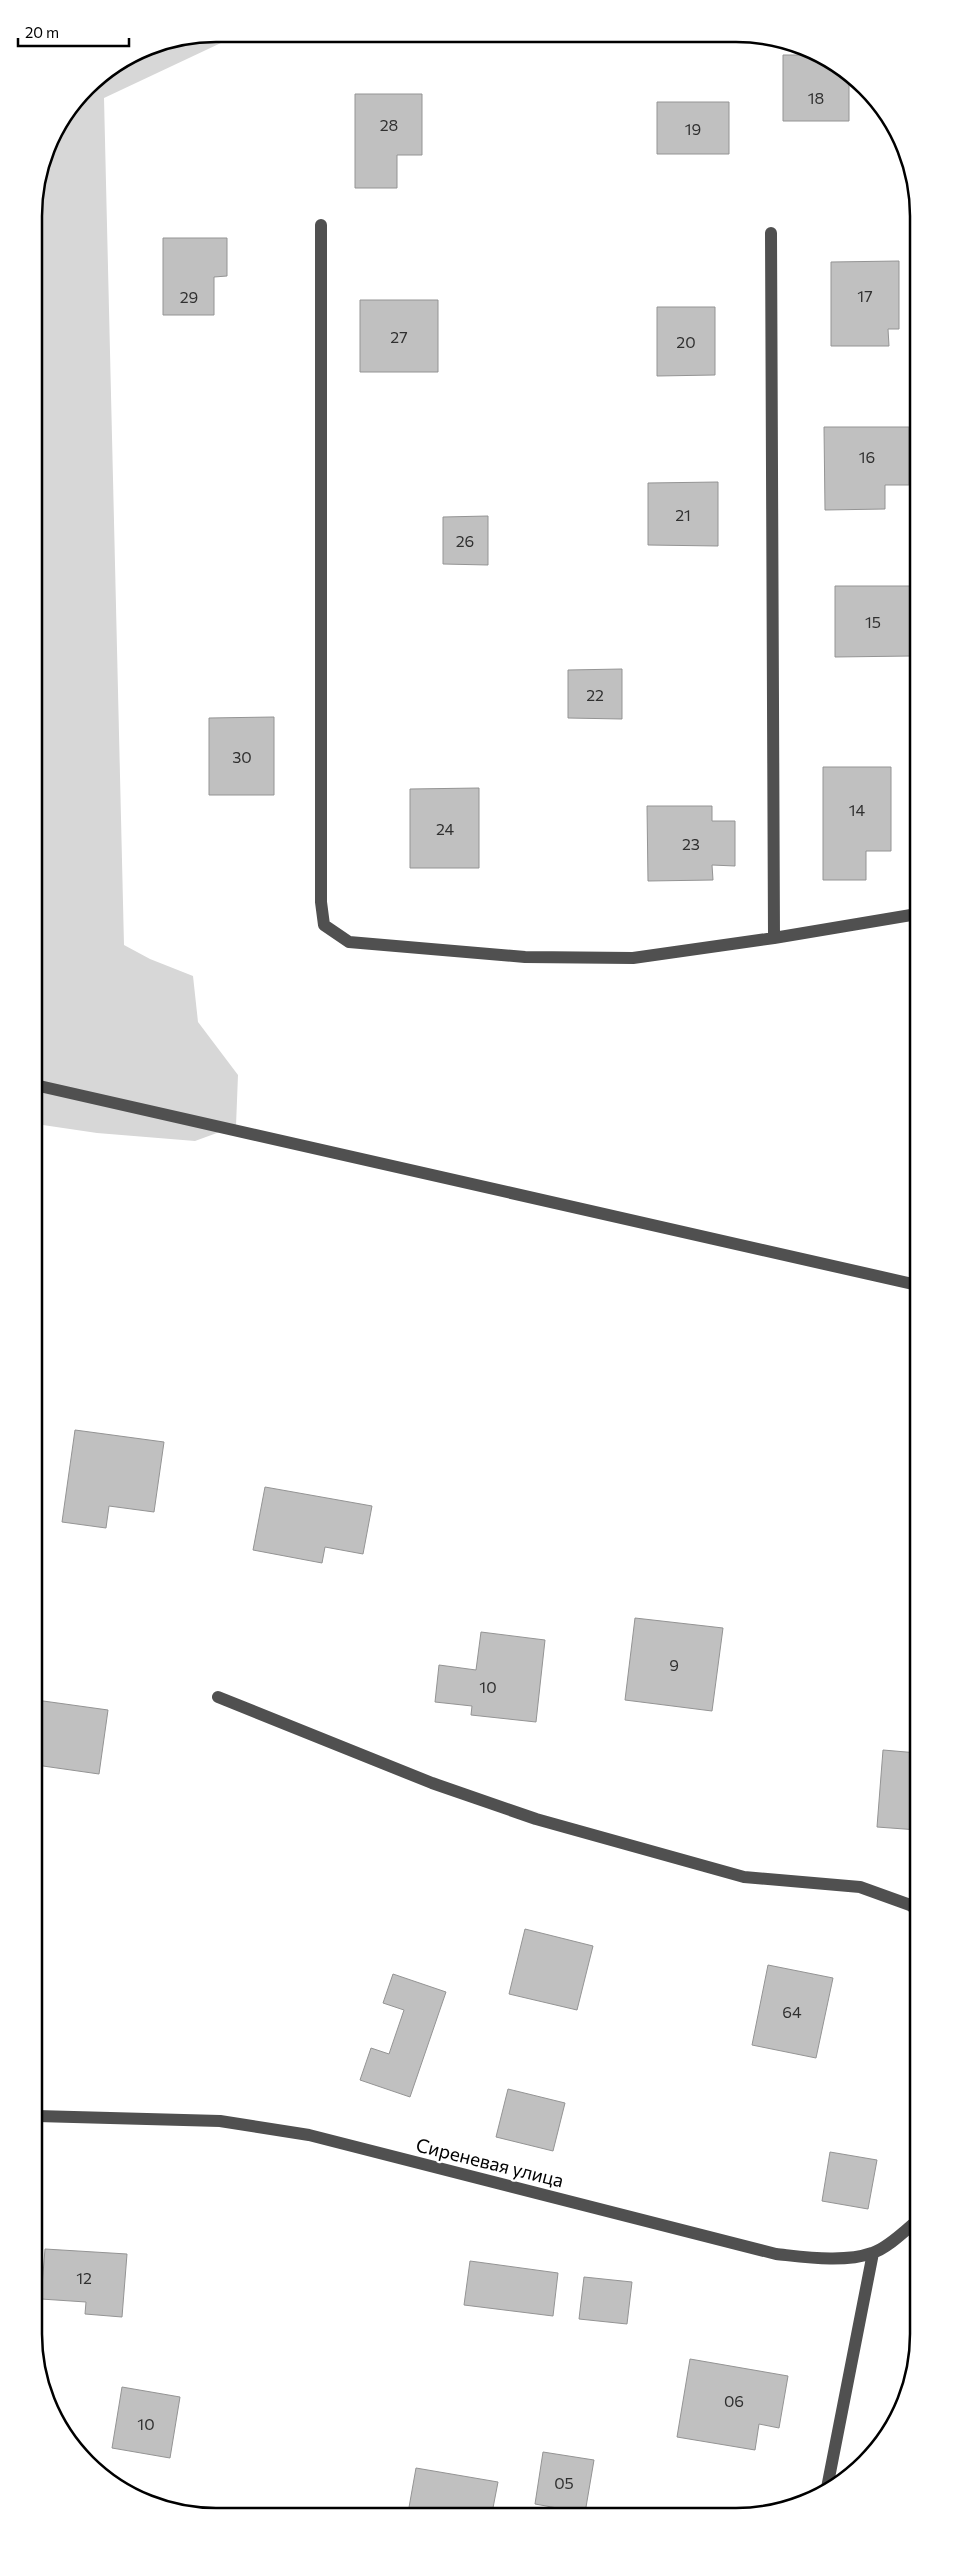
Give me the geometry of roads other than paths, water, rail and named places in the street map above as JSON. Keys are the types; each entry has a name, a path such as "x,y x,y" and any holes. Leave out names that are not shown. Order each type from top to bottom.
{"street":[{"path":"321,225 321,902 324,925 349,942 525,957 633,958 774,938 910,915"},
{"path":"771,233 774,938"},
{"path":"43,1086 910,1283"},
{"path":"218,1697 432,1783 536,1819 744,1877 860,1887 910,1905"},
{"name":"Сиреневая улица","path":"42,2116 220,2121 309,2135 776,2254 830,2258 873,2253 910,2226"},
{"path":"828,2481 873,2253"}]}
